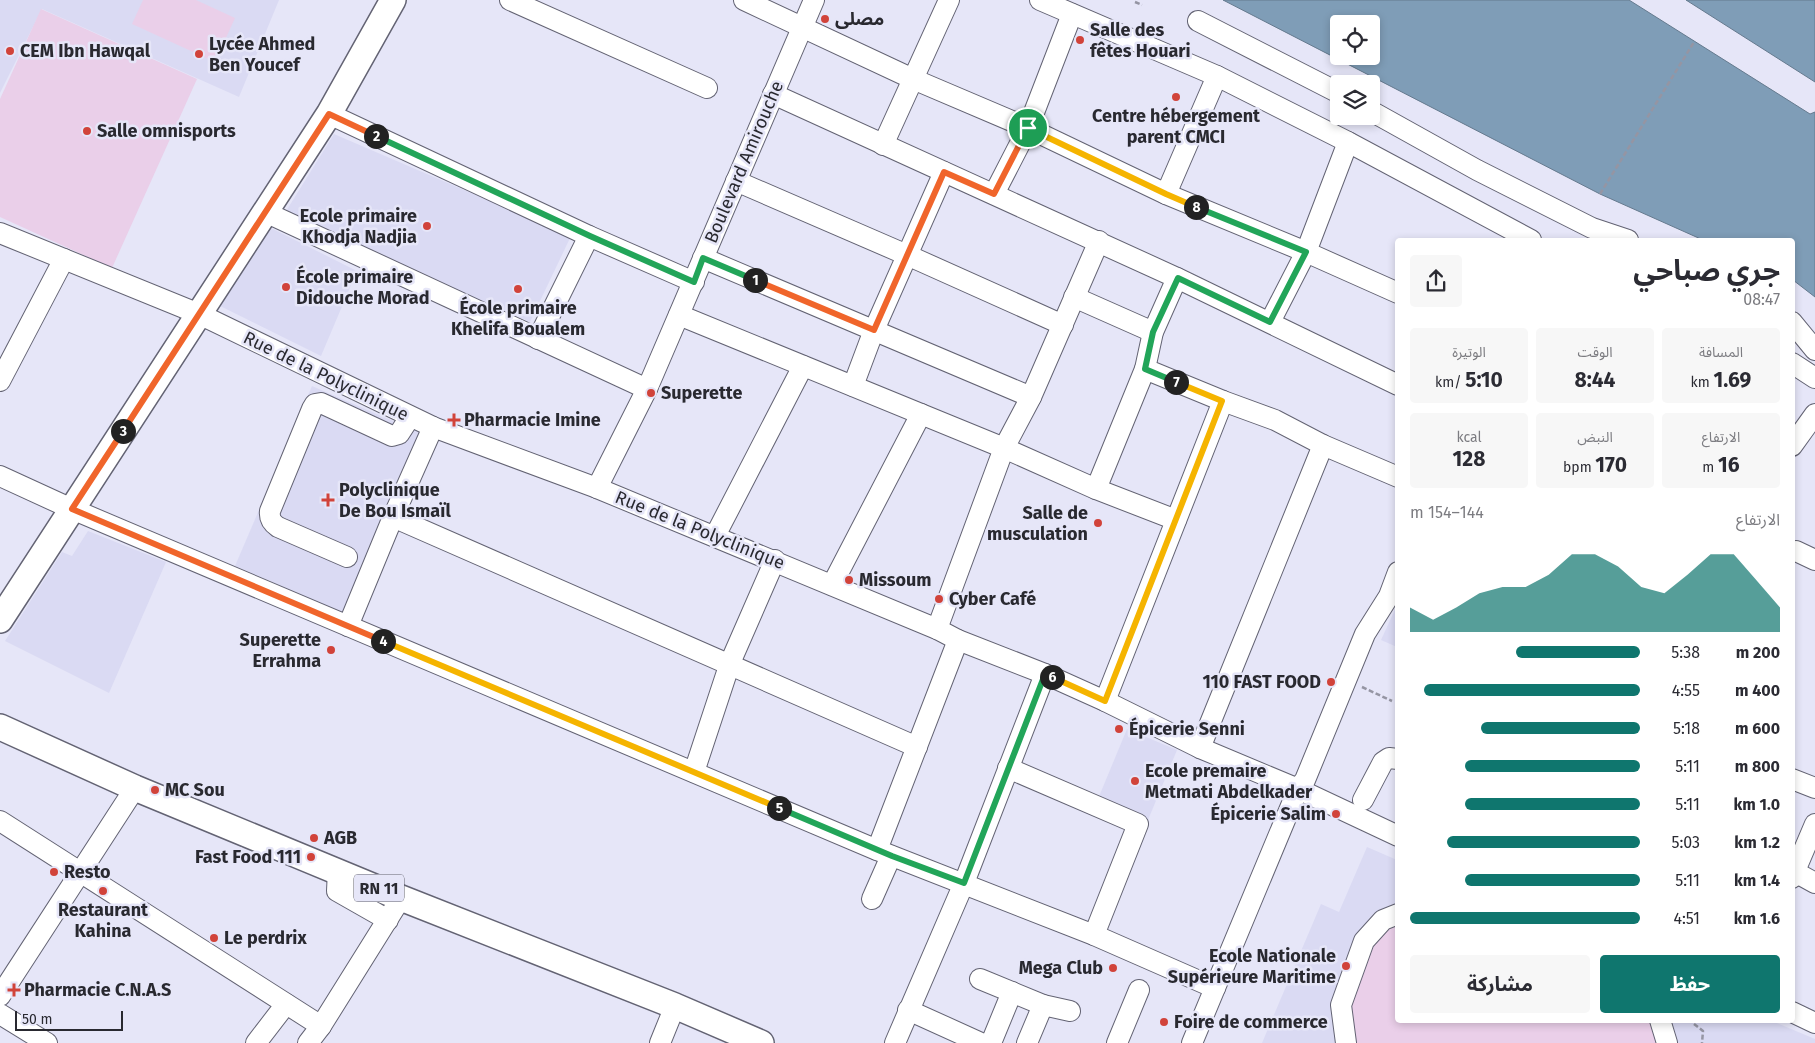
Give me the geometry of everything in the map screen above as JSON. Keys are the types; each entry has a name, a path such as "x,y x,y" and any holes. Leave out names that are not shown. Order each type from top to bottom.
{"main road":[{"path":"0,620 329,114 393,0"},
{"name":"RN 11","path":"0,727 337,875 394,908 675,1006 761,1043"}],"street":[{"path":"510,0 706,88"},
{"path":"744,0 913,79 1028,128 1166,194 1306,252 1395,292"},
{"name":"Boulevard Amirouche","path":"597,488 647,389 814,0"},
{"path":"884,145 949,0"},
{"path":"1040,0 1217,76 1348,142 1527,238"},
{"path":"994,194 1028,128 1072,14"},
{"path":"1198,20 1330,88"},
{"path":"1166,194 1217,76"},
{"path":"774,94 1099,241 1395,384"},
{"path":"329,114 590,236 694,282"},
{"path":"1380,116 1477,170 1592,228 1622,238"},
{"path":"1270,322 1306,252 1348,142"},
{"path":"853,386 874,330 944,172"},
{"path":"736,182 907,255 1063,326"},
{"path":"265,212 647,389"},
{"name":"Rue de la Polyclinique","path":"0,232 199,314 433,427 597,488 774,560 937,629 958,640 1045,674 1200,748 1298,789 1395,835"},
{"path":"538,339 590,236"},
{"path":"937,629 1004,448 1031,397 1099,241"},
{"path":"703,258 1031,397"},
{"path":"0,381 64,259"},
{"path":"1096,489 1145,369 1153,332 1178,278"},
{"path":"1074,297 1153,332"},
{"path":"679,315 1004,448 1096,489 1176,520"},
{"path":"1795,326 1815,350"},
{"path":"715,536 803,366"},
{"path":"1795,366 1815,378"},
{"path":"1145,369 1222,401 1275,420 1323,445 1395,477"},
{"path":"1105,701 1222,401"},
{"path":"347,557 278,527 270,518 270,511 312,409 315,404 321,403 392,436 399,434 410,417"},
{"path":"832,585 921,414"},
{"path":"1795,442 1815,414"},
{"path":"348,626 433,427"},
{"path":"1200,748 1323,445"},
{"path":"0,476 72,509 884,853 1094,935 1215,988"},
{"path":"393,517 730,663 917,747"},
{"path":"1796,551 1815,560"},
{"path":"694,772 730,663 774,560"},
{"path":"1192,1043 1298,789 1305,780 1366,634 1389,596 1395,580"},
{"path":"872,900 884,853 917,747 958,640"},
{"path":"895,1043 964,883 1045,674"},
{"path":"1363,800 1383,762 1389,758 1395,759"},
{"path":"1008,768 1138,824 1094,935"},
{"path":"1795,780 1815,788"},
{"path":"0,996 136,788"},
{"path":"0,821 321,1026"},
{"path":"1815,824 1795,868 1815,883"},
{"path":"308,1043 321,1026 394,908"},
{"path":"1346,1043 1341,1005 1364,941 1383,920 1395,915"},
{"path":"980,979 1043,1005 1070,1011"},
{"path":"1117,1043 1138,990"},
{"path":"991,1043 1012,992"},
{"path":"256,1043 286,1004"},
{"path":"1027,1043 1043,1005"},
{"path":"660,1043 675,1006"},
{"path":"908,1010 981,1043"},
{"path":"1795,1013 1813,1022"},
{"path":"0,1014 47,1043"},
{"path":"1661,1023 1667,1043"}],"path":[{"path":"1135,2 1142,5"},
{"path":"1600,194 1694,42"},
{"path":"1358,686 1392,701"},
{"path":"1694,1024 1703,1030 1702,1043"}],"shaded area":[{"name":"Lycée Ahmed Ben Youcef","path":"0,0 279,0 239,97 42,9 0,93"},
{"path":"143,0 196,0 235,18 215,62 132,24"},
{"path":"1223,0 1629,0 1810,114 1815,112 1815,297 1795,282 1795,238 1699,238 1600,194 1380,81 1380,75 1369,75 1349,65 1380,65 1380,15 1330,15 1330,55"},
{"path":"1686,0 1815,0 1815,82"},
{"name":"Salle omnisports","path":"41,9 197,79 112,268 0,217 0,99"},
{"name":"Ecole primaire Khodja Nadjia","path":"334,134 571,236 530,322 283,216"},
{"name":"École primaire Didouche Morad","path":"265,225 357,271 321,356 212,302"},
{"name":"Polyclinique De Bou Ismaïl","path":"312,386 421,433 344,613 235,566"},
{"path":"88,531 166,562 109,693 5,641 62,552 72,556"},
{"path":"1395,609 1395,646 1381,640"},
{"name":"Ecole premaire Metmati Abdelkader","path":"1127,729 1177,750 1143,832 1093,811"},
{"name":"Ecole Nationale Supérieure Maritime","path":"1367,847 1395,859 1395,1023 1777,1023 1815,1039 1815,1043 1262,1043 1321,904 1339,912"},
{"path":"1395,916 1395,1023 1661,1023 1667,1043 1346,1043 1341,1005 1364,942"}],"place":[{"name":"مصلى","path":"825,19"},
{"name":"Salle des fêtes Houari","path":"1080,40"},
{"name":"CEM Ibn Hawqal","path":"10,51"},
{"name":"Lycée Ahmed Ben Youcef","path":"199,54"},
{"name":"Centre hébergement parent CMCI","path":"1176,97"},
{"name":"Salle omnisports","path":"87,131"},
{"name":"Ecole primaire Khodja Nadjia","path":"427,226"},
{"name":"École primaire Didouche Morad","path":"286,287"},
{"name":"École primaire Khelifa Boualem","path":"518,289"},
{"name":"Superette","path":"651,393"},
{"name":"Pharmacie Imine","path":"454,420"},
{"name":"Polyclinique De Bou Ismaïl","path":"328,500"},
{"name":"Salle de musculation","path":"1098,523"},
{"name":"Missoum","path":"849,580"},
{"name":"Cyber Café","path":"939,599"},
{"name":"Superette Errahma","path":"331,650"},
{"name":"110 FAST FOOD","path":"1331,682"},
{"name":"Épicerie Senni","path":"1119,729"},
{"name":"Ecole premaire Metmati Abdelkader","path":"1135,781"},
{"name":"MC Sou","path":"155,790"},
{"name":"Épicerie Salim","path":"1336,814"},
{"name":"AGB","path":"314,838"},
{"name":"Fast Food 111","path":"311,857"},
{"name":"Resto","path":"54,872"},
{"name":"Restaurant Kahina","path":"103,891"},
{"name":"Le perdrix","path":"214,938"},
{"name":"Ecole Nationale Supérieure Maritime","path":"1346,966"},
{"name":"Mega Club","path":"1113,968"},
{"name":"Pharmacie C.N.A.S","path":"14,990"},
{"name":"Foire de commerce","path":"1164,1022"}],"route":[{"path":"329,114 590,236 694,282 703,258 874,330 944,172 994,194 1028,128 1166,194 1306,252 1270,322 1178,278 1153,332 1145,369 1222,401 1105,701 1045,674 964,883 877,850 72,509 329,114"}]}
